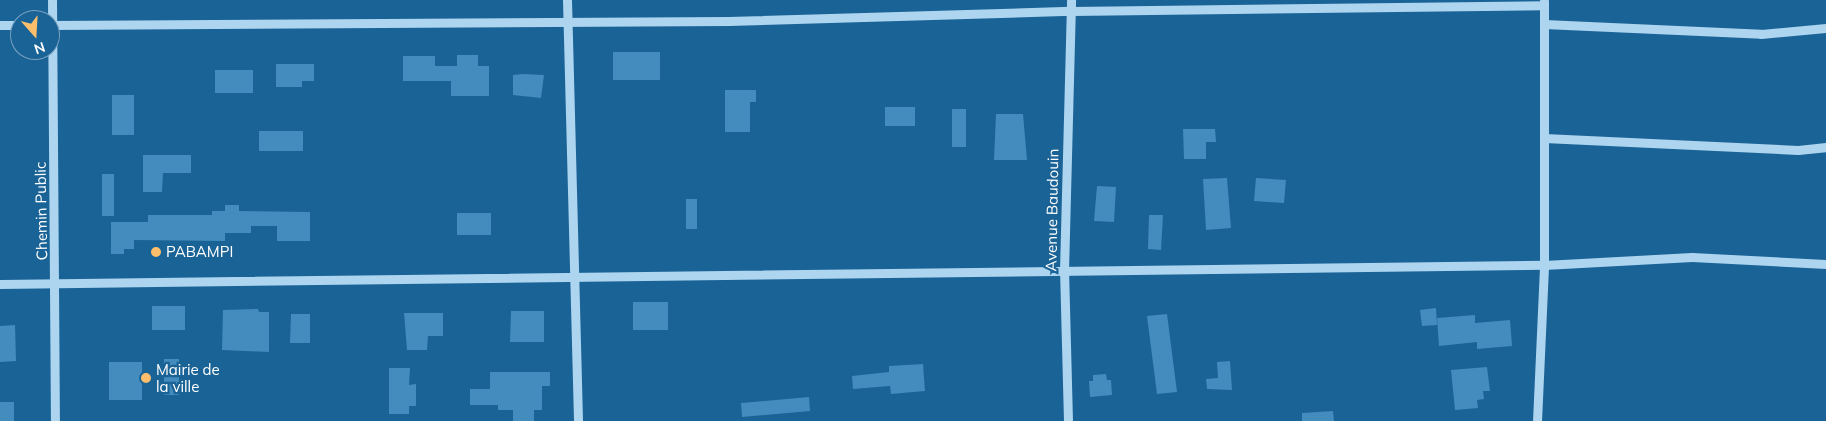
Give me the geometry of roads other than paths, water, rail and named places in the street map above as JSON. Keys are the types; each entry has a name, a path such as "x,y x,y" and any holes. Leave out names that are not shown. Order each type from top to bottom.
{"street":[{"path":"567,0 578,421"},
{"name":"Avenue Baudouin","path":"1068,421 1064,272 1071,0"},
{"path":"60,25 568,23 1071,11 1544,3 1544,265 1537,421"},
{"path":"1544,24 1761,34 1826,28"},
{"name":"Chemin Public","path":"52,60 56,283 55,421"},
{"path":"1544,138 1798,150 1826,147"},
{"path":"0,284 574,275 1064,272 1544,265 1692,257 1826,264"}],"place":[{"name":"PABAMPI","path":"156,252"},
{"name":"Mairie de la ville","path":"146,378"}]}
